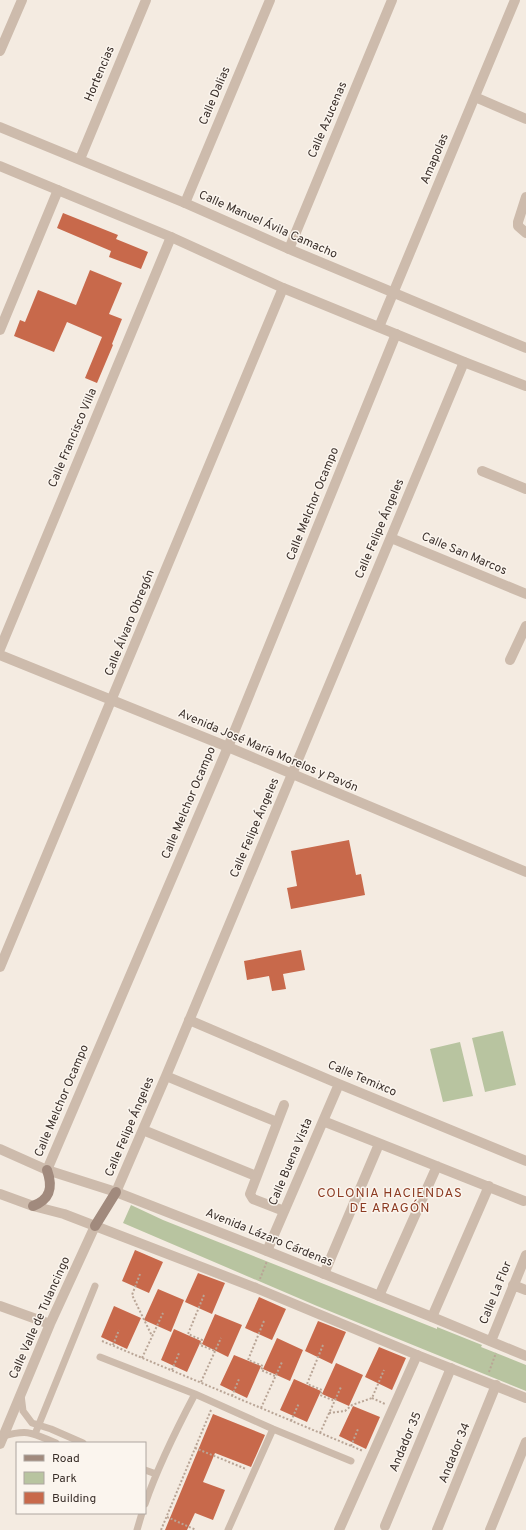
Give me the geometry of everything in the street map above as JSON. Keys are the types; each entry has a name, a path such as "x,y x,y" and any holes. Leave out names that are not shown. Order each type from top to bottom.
{"main road":[{"path":"33,1206 41,1203 48,1194 50,1179 47,1170"},
{"path":"95,1226 116,1192"}],"street":[{"path":"0,51 22,0"},
{"name":"Hortencias","path":"80,159 146,0"},
{"name":"Calle Dalias","path":"185,203 270,0"},
{"name":"Calle Azucenas","path":"288,249 392,0"},
{"name":"Amapolas","path":"379,327 515,0"},
{"path":"475,98 526,119"},
{"name":"Calle Manuel Ávila Camacho","path":"0,127 185,203 288,249 526,348"},
{"path":"0,166 171,237 283,288 526,386"},
{"path":"0,330 58,190"},
{"path":"522,229 518,218 526,197"},
{"name":"Calle Francisco Villa","path":"0,649 171,237"},
{"name":"Calle Álvaro Obregón","path":"0,967 283,288"},
{"name":"Calle Melchor Ocampo","path":"47,1170 228,747 396,334"},
{"name":"Calle Felipe Ángeles","path":"116,1192 166,1076 464,362"},
{"path":"482,471 526,489"},
{"name":"Calle San Marcos","path":"391,538 526,594"},
{"path":"510,660 526,626"},
{"name":"Avenida José María Morelos y Pavón","path":"0,656 228,747 526,872"},
{"name":"Calle Temixco","path":"189,1020 526,1161"},
{"path":"166,1076 277,1122"},
{"name":"Calle Buena Vista","path":"268,1252 284,1211 339,1084"},
{"path":"284,1105 250,1191 252,1198 284,1211"},
{"path":"323,1121 524,1201"},
{"path":"143,1130 256,1176"},
{"path":"324,1274 379,1144"},
{"name":"Avenida Lázaro Cárdenas","path":"0,1149 47,1170 116,1192 432,1317 526,1356"},
{"path":"379,1296 438,1166"},
{"path":"432,1317 489,1186"},
{"path":"0,1194 33,1206 64,1214 256,1288 417,1355 526,1398"},
{"name":"Calle Valle de Tulancingo","path":"2,1440 50,1324 95,1226"},
{"name":"Calle La Flor","path":"495,1343 514,1285 526,1255"},
{"path":"514,1285 526,1290"},
{"path":"0,1306 50,1324"},
{"path":"339,1530 417,1355"},
{"name":"Andador 35","path":"385,1526 451,1368"},
{"name":"Andador 34","path":"437,1530 496,1385"},
{"path":"490,1530 526,1442"}],"lane":[{"path":"35,1434 95,1286"},
{"path":"100,1356 195,1394 273,1429 351,1461"},
{"path":"21,1393 24,1411 32,1423 80,1442"},
{"path":"146,1497 148,1484 156,1474 168,1445 195,1394"},
{"path":"228,1530 273,1429"},
{"path":"2,1440 21,1431 35,1434 54,1442"},
{"path":"146,1470 156,1474"},
{"path":"137,1530 142,1514"}],"path":[{"path":"256,1288 268,1252"},
{"path":"140,1274 132,1295 152,1336"},
{"path":"204,1295 188,1334 202,1340 200,1345 215,1351"},
{"path":"142,1358 163,1313"},
{"path":"264,1321 248,1360 263,1366 261,1370 276,1376"},
{"path":"112,1345 119,1330"},
{"path":"201,1383 221,1338"},
{"path":"102,1341 365,1452"},
{"path":"485,1381 495,1343"},
{"path":"324,1345 307,1384 322,1390 320,1394 335,1401"},
{"path":"172,1370 179,1353"},
{"path":"262,1408 282,1362"},
{"path":"372,1398 384,1370"},
{"path":"232,1396 239,1379"},
{"path":"320,1433 341,1387"},
{"path":"329,1413 345,1411 352,1405 372,1398 393,1408"},
{"path":"291,1421 299,1403"},
{"path":"161,1530 212,1407"},
{"path":"351,1446 358,1430"},
{"path":"195,1448 248,1470"},
{"path":"167,1517 196,1530"}],"green space":[{"path":"503,1031 516,1085 485,1092 472,1038"},
{"path":"460,1042 473,1096 443,1102 430,1049"},
{"path":"131,1205 163,1220 437,1329 437,1327 482,1345 481,1347 526,1365 526,1391 317,1306 123,1223"}],"building":[{"path":"63,213 118,235 116,239 148,252 141,269 109,257 111,251 57,228"},
{"path":"90,270 122,283 109,314 122,319 97,383 85,378 102,337 67,322 54,352 14,336 20,320 25,322 38,290 76,305"},
{"path":"349,840 356,875 361,874 365,895 291,909 287,888 297,886 291,851"},
{"path":"301,950 305,970 283,974 286,989 272,991 269,976 247,980 244,961"},
{"path":"135,1250 163,1262 149,1293 122,1281"},
{"path":"198,1273 225,1283 212,1314 185,1302"},
{"path":"158,1289 184,1300 171,1332 144,1320"},
{"path":"259,1297 286,1309 272,1340 245,1328"},
{"path":"114,1306 141,1318 127,1349 101,1337"},
{"path":"215,1314 242,1325 228,1357 202,1344"},
{"path":"318,1321 346,1332 332,1364 305,1351"},
{"path":"174,1329 201,1341 187,1372 161,1360"},
{"path":"277,1338 303,1350 290,1381 263,1369"},
{"path":"379,1347 406,1358 392,1390 365,1377"},
{"path":"234,1355 261,1366 247,1398 220,1385"},
{"path":"336,1363 363,1375 349,1406 322,1394"},
{"path":"294,1379 321,1391 307,1422 280,1410"},
{"path":"353,1406 380,1417 366,1449 339,1436"},
{"path":"213,1414 265,1435 251,1467 215,1453 203,1482 225,1490 213,1520 195,1513 187,1530 165,1530"}],"district":[{"name":"COLONIA HACIENDAS DE ARAGÓN","path":"390,1202"}]}
